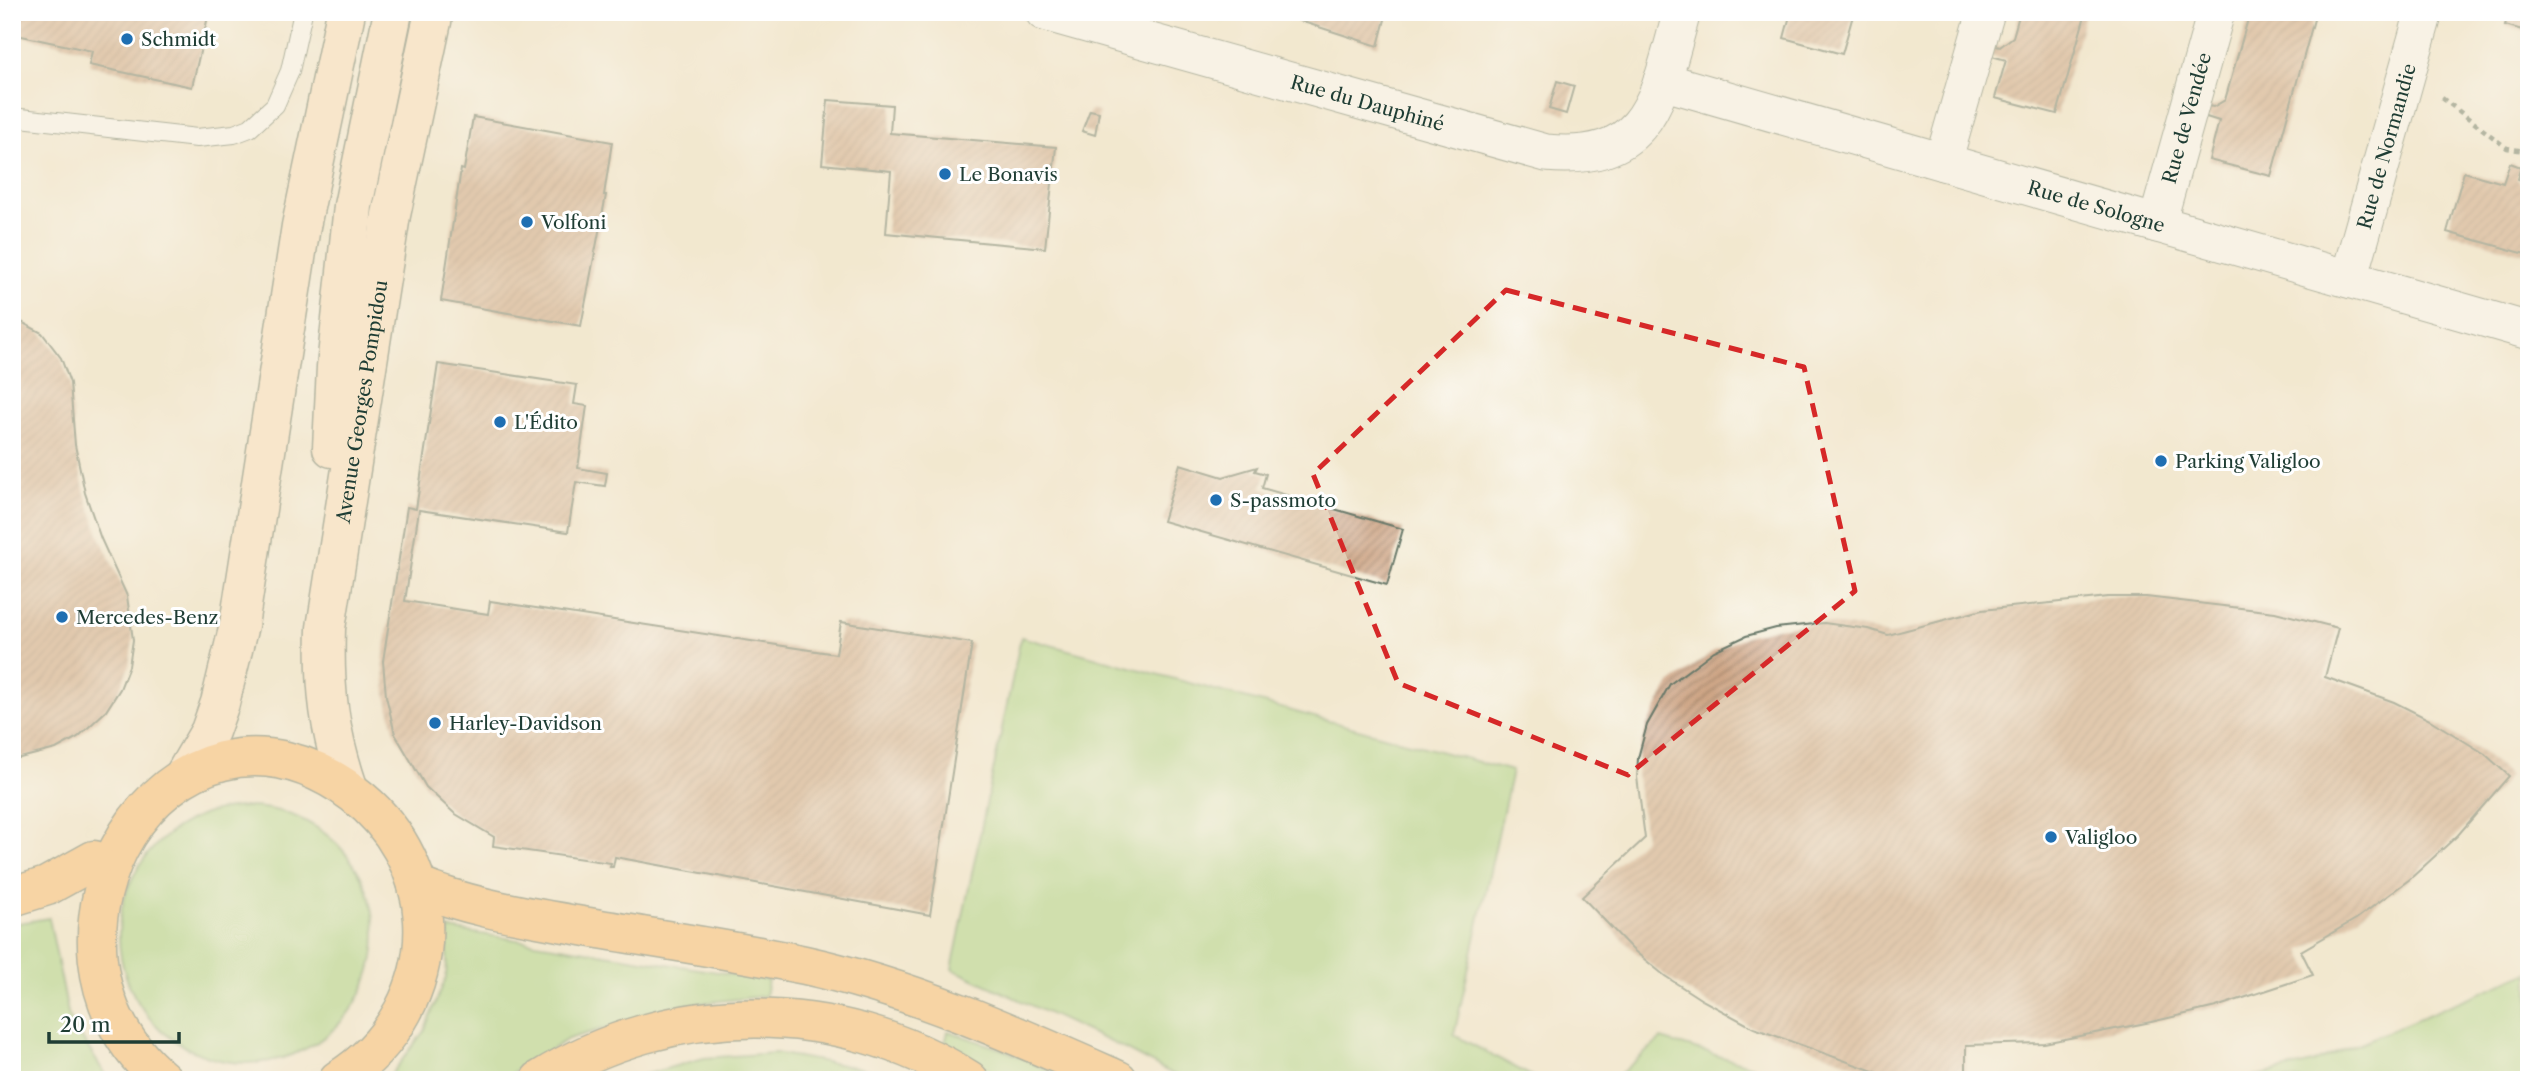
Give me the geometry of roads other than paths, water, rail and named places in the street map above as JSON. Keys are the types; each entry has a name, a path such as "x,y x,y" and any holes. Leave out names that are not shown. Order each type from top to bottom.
{"main road":[{"path":"186,772 210,731 220,703 239,625 301,226 346,12"},
{"path":"326,628 336,367 351,229 366,135 393,12"},
{"name":"Avenue Georges Pompidou","path":"349,790 328,721 325,691 326,628 391,215 433,12"},
{"path":"163,1080 139,1063 117,1040 99,1014 86,985 78,922 84,890 94,860 110,832 131,807 157,787 186,772 230,761 277,761 321,775 349,790 372,809 391,832 407,858 417,886 423,933 420,965 411,995 387,1037 365,1060 338,1080"},
{"path":"12,897 47,886 94,860"},
{"path":"417,886 446,898 495,911 757,956 876,983 949,1009 1118,1080"},
{"path":"540,1080 585,1055 644,1035 710,1021 775,1017 812,1020 873,1034 929,1056 969,1080"}],"street":[{"name":"Rue du Dauphiné","path":"1044,12 1546,153 1577,153 1620,144 1634,134 1645,120 1662,81 1682,12"},
{"path":"1943,162 1986,12"},
{"name":"Rue de Vendée","path":"2157,224 2216,12"},
{"name":"Rue de Normandie","path":"2349,279 2424,12"},
{"name":"Rue de Sologne","path":"1662,81 2529,331"}],"lane":[{"path":"12,117 197,138 234,134 250,128 275,105 290,71 303,12"}],"place":[{"name":"Schmidt","path":"127,39"},
{"name":"Le Bonavis","path":"945,174"},
{"name":"Volfoni","path":"527,222"},
{"name":"L'Édito","path":"500,422"},
{"name":"Parking Valigloo","path":"2161,461"},
{"name":"S-passmoto","path":"1216,500"},
{"name":"Mercedes-Benz","path":"62,617"},
{"name":"Harley-Davidson","path":"435,723"},
{"name":"Valigloo","path":"2051,837"}]}
